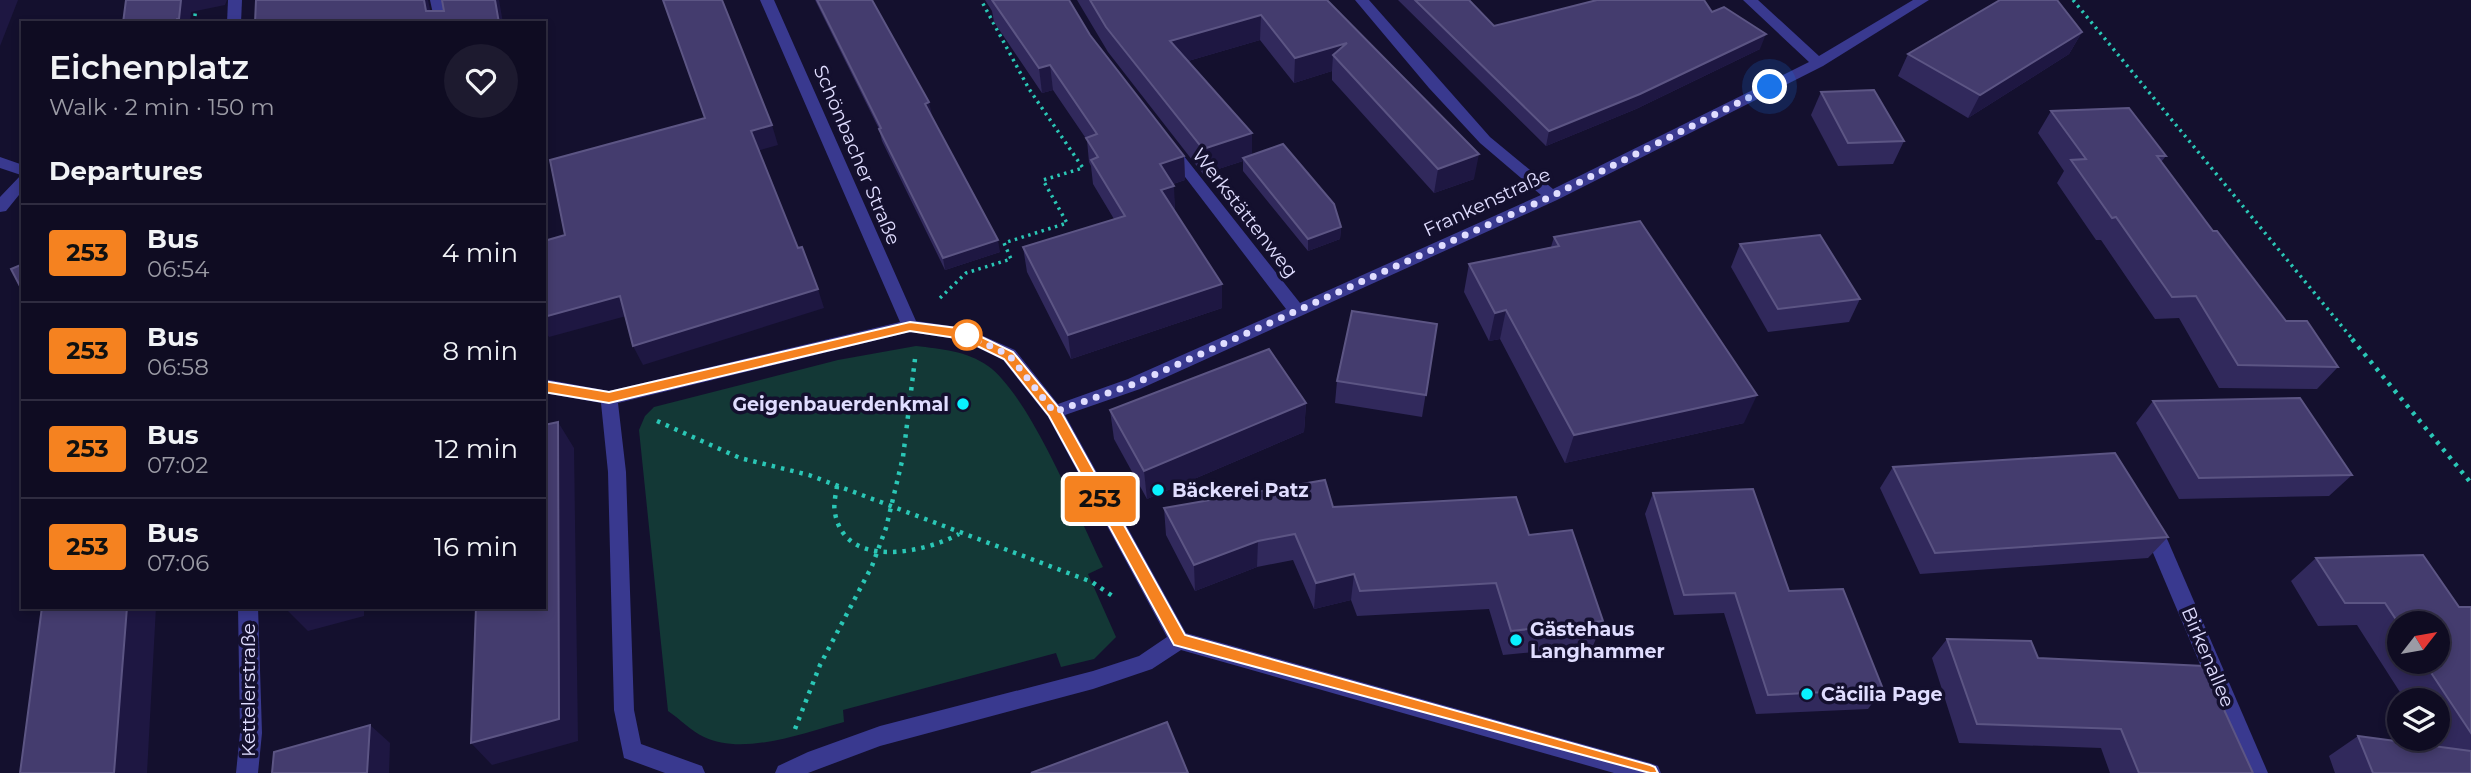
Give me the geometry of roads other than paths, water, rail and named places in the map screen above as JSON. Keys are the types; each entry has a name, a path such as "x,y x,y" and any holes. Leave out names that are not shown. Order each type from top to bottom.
{"street":[{"path":"234,21 235,0"},
{"path":"437,0 442,21"},
{"name":"Schönbacher Straße","path":"767,0 910,326"},
{"path":"1362,0 1433,85 1485,140 1552,196"},
{"path":"1750,0 1818,63"},
{"name":"Frankenstraße","path":"1054,412 1134,384 1552,196 1818,63 1922,0"},
{"name":"Werkstättenweg","path":"1161,135 1297,311"},
{"path":"0,162 21,171"},
{"path":"0,207 21,182"},
{"path":"546,386 609,398 910,326 965,334 1009,355 1054,412 1179,640 1650,773"},
{"path":"609,398 617,472 624,710 632,751 694,773"},
{"name":"Birkenallee","path":"2158,541 2257,773"},
{"name":"Kettelerstraße","path":"247,773 251,733 248,609"},
{"path":"786,773 808,762 880,736 1093,680 1145,663 1179,640"}],"place":[{"name":"Geigenbauerdenkmal","path":"963,404"},
{"name":"Bäckerei Patz","path":"1158,490"},
{"name":"Gästehaus Langhammer","path":"1516,640"},
{"name":"Cäcilia Page","path":"1807,694"}]}
